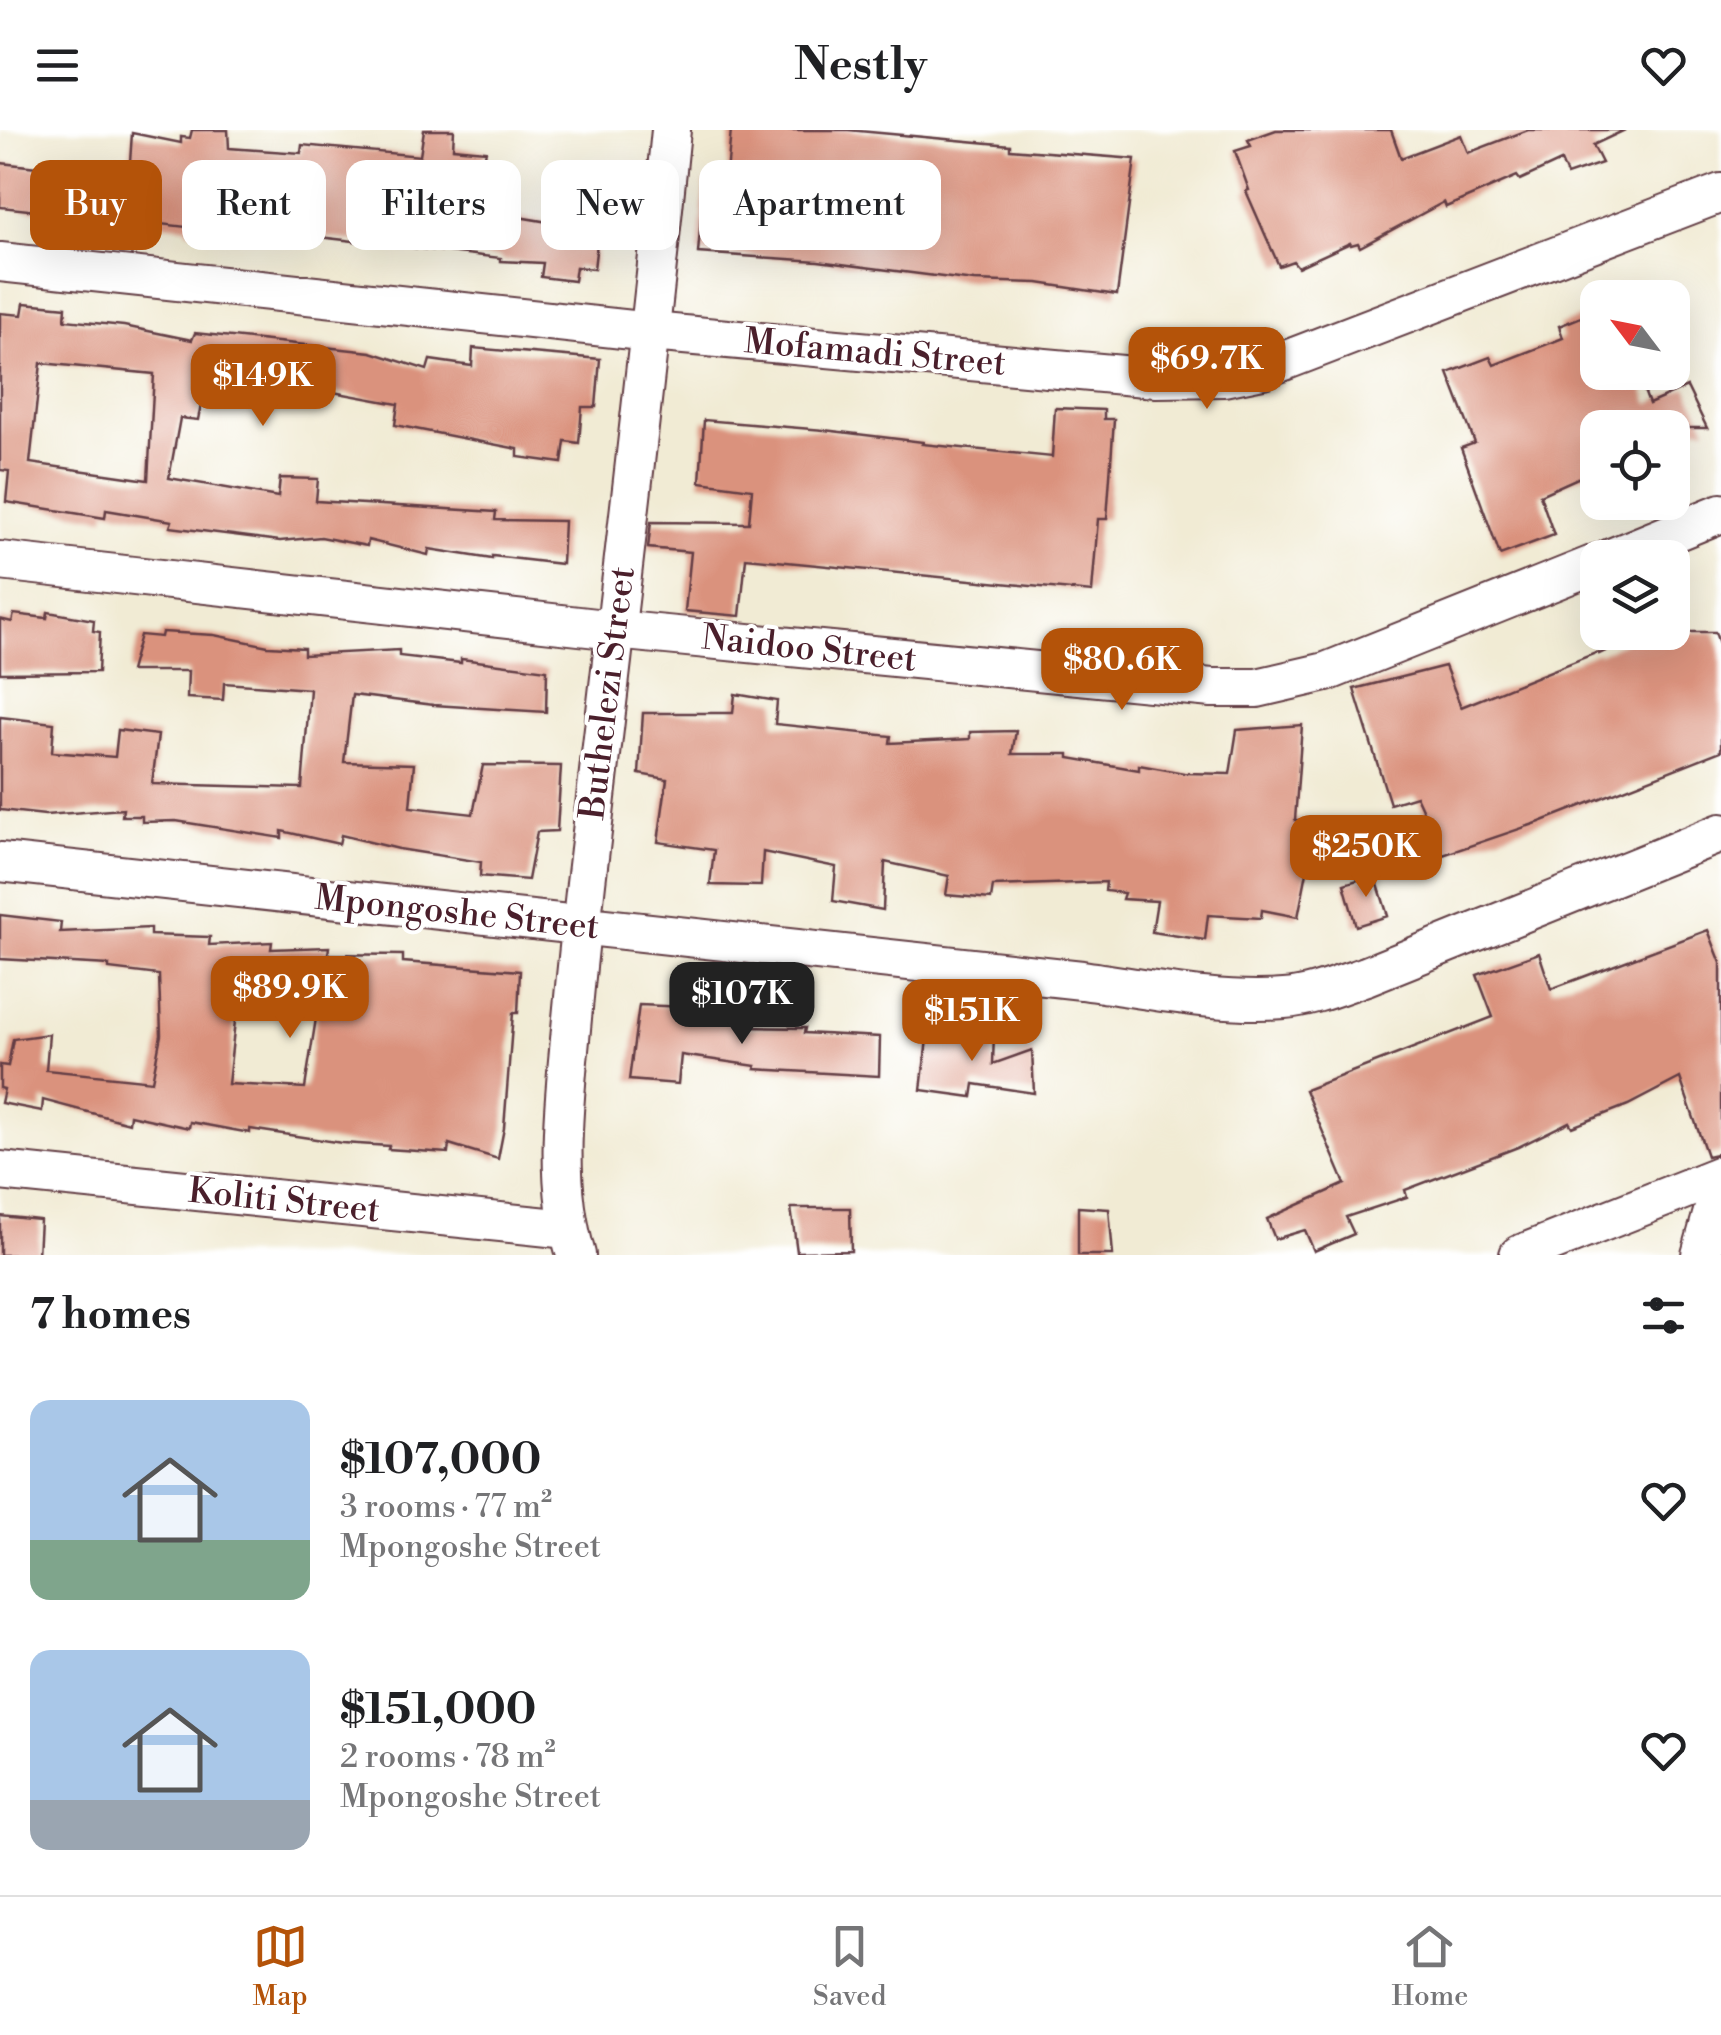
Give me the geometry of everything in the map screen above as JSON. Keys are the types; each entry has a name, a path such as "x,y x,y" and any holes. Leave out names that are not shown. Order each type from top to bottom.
{"street":[{"name":"Buthelezi Street","path":"572,1242 562,1177 564,1099 580,927 672,130"},
{"name":"Mofamadi Street","path":"0,262 651,332 1156,378 1224,377 1262,369 1721,193"},
{"path":"1655,540 1721,513"},
{"name":"Naidoo Street","path":"0,561 615,630 1178,686 1256,688 1326,672 1580,570"},
{"name":"Mpongoshe Street","path":"0,862 1082,980 1202,997 1285,999 1314,994 1366,976 1721,833"},
{"name":"Koliti Street","path":"0,1171 572,1242"},
{"path":"1519,1255 1601,1240 1721,1174"},
{"path":"1700,1255 1721,1182"}],"building":[{"path":"192,130 228,130 229,148 301,153 302,145 420,156 424,130 454,130 453,148 486,151 484,160 346,160 346,240 326,238 326,160 182,160 182,226 162,224 162,160 130,160 132,133 181,143 181,137 190,138"},
{"path":"731,130 848,130 1135,159 1117,295 1038,283 974,281 818,261 698,253 699,241 699,250 941,250 941,160 728,160"},
{"path":"1276,130 1391,130 1401,158 1461,135 1468,153 1528,130 1625,130 1593,145 1602,163 1567,175 1561,161 1520,180 1517,176 1446,207 1444,202 1360,247 1350,243 1298,267 1293,261 1279,266 1246,191 1249,190 1235,151 1251,146 1248,140"},
{"path":"0,163 30,166 30,210 0,207"},
{"path":"521,217 541,221 541,250 596,250 594,269 576,267 574,281 541,277 543,263 432,250 521,250"},
{"path":"24,303 66,307 65,320 124,326 192,340 195,333 371,352 427,370 430,360 472,366 473,348 600,359 596,407 582,407 579,443 565,441 562,463 518,457 518,449 395,425 398,404 206,377 198,420 180,418 169,478 278,497 280,478 318,479 316,501 496,512 495,520 564,521 562,564 429,549 428,555 368,540 367,546 321,537 280,541 170,527 172,521 106,510 105,518 6,502 9,471 0,470 0,313 22,315","holes":["41,363 154,374 148,480 30,463"]},
{"path":"1580,317 1580,390 1644,390 1649,404 1688,390 1707,428 1690,428 1690,410 1580,410 1580,477 1540,495 1554,535 1500,555 1461,448 1475,443 1448,373 1490,357 1494,365 1563,338 1559,326"},
{"path":"1055,408 1104,410 1104,419 1114,419 1107,519 1098,519 1092,592 746,558 740,616 685,611 691,552 648,548 651,522 749,523 752,489 700,482 704,420 1052,457"},
{"path":"48,612 94,620 93,631 100,632 98,672 0,673 0,619 12,622 14,614 47,618"},
{"path":"162,632 304,648 304,655 399,650 399,656 547,670 546,712 352,695 344,762 414,764 410,807 473,814 483,765 561,766 557,831 537,832 528,880 480,876 481,862 341,835 339,844 282,831 282,838 176,821 142,822 142,816 122,816 123,809 45,815 0,810 0,717 54,723 52,752 115,757 118,730 158,735 152,784 302,788 310,689 224,683 223,700 187,698 188,671 130,671 140,635 161,637"},
{"path":"1690,632 1715,632 1721,649 1721,751 1540,822 1443,855 1416,796 1390,804 1354,689 1445,666 1461,707 1608,650 1690,650"},
{"path":"735,694 777,701 775,724 891,736 890,743 970,739 970,732 1016,731 1012,754 1069,754 1069,758 1139,770 1139,765 1184,773 1230,774 1237,730 1302,725 1295,820 1317,822 1298,917 1262,910 1261,918 1208,915 1205,940 1152,932 1157,901 1122,899 1124,893 1105,891 1106,882 993,886 991,899 946,895 949,876 885,862 883,910 833,901 836,867 763,852 761,886 710,885 714,850 658,842 667,779 639,774 643,713 733,713"},
{"path":"1375,875 1388,916 1356,926 1344,884"},
{"path":"0,915 61,922 60,932 150,928 150,935 210,937 209,945 272,942 271,949 329,947 328,954 403,955 403,962 520,971 498,1159 449,1144 448,1153 388,1149 389,1146 250,1129 250,1133 190,1122 189,1128 130,1115 129,1123 43,1100 42,1111 1,1103 4,1089 0,1088 0,1065 8,1066 13,1039 49,1034 46,1070 152,1081 161,1035 159,975 109,969 109,965 0,959","holes":["239,985 320,993 305,1088 228,1084"]},
{"path":"1708,930 1721,963 1721,1153 1707,1156 1680,1078 1628,1105 1572,1127 1569,1122 1518,1147 1405,1190 1407,1197 1346,1217 1354,1234 1314,1251 1305,1230 1275,1239 1267,1219 1345,1184 1305,1090 1493,1017 1477,975 1539,953 1551,989"},
{"path":"639,1005 686,1007 685,1020 880,1037 879,1076 755,1069 756,1066 681,1055 678,1084 629,1080"},
{"path":"938,1027 994,1032 993,1064 1032,1050 1034,1093 974,1084 972,1097 921,1090 927,1039 936,1040"},
{"path":"1078,1207 1109,1209 1113,1255 1078,1255"},
{"path":"791,1208 850,1208 851,1251 797,1252"},
{"path":"0,1216 40,1220 38,1255 0,1255"}]}
